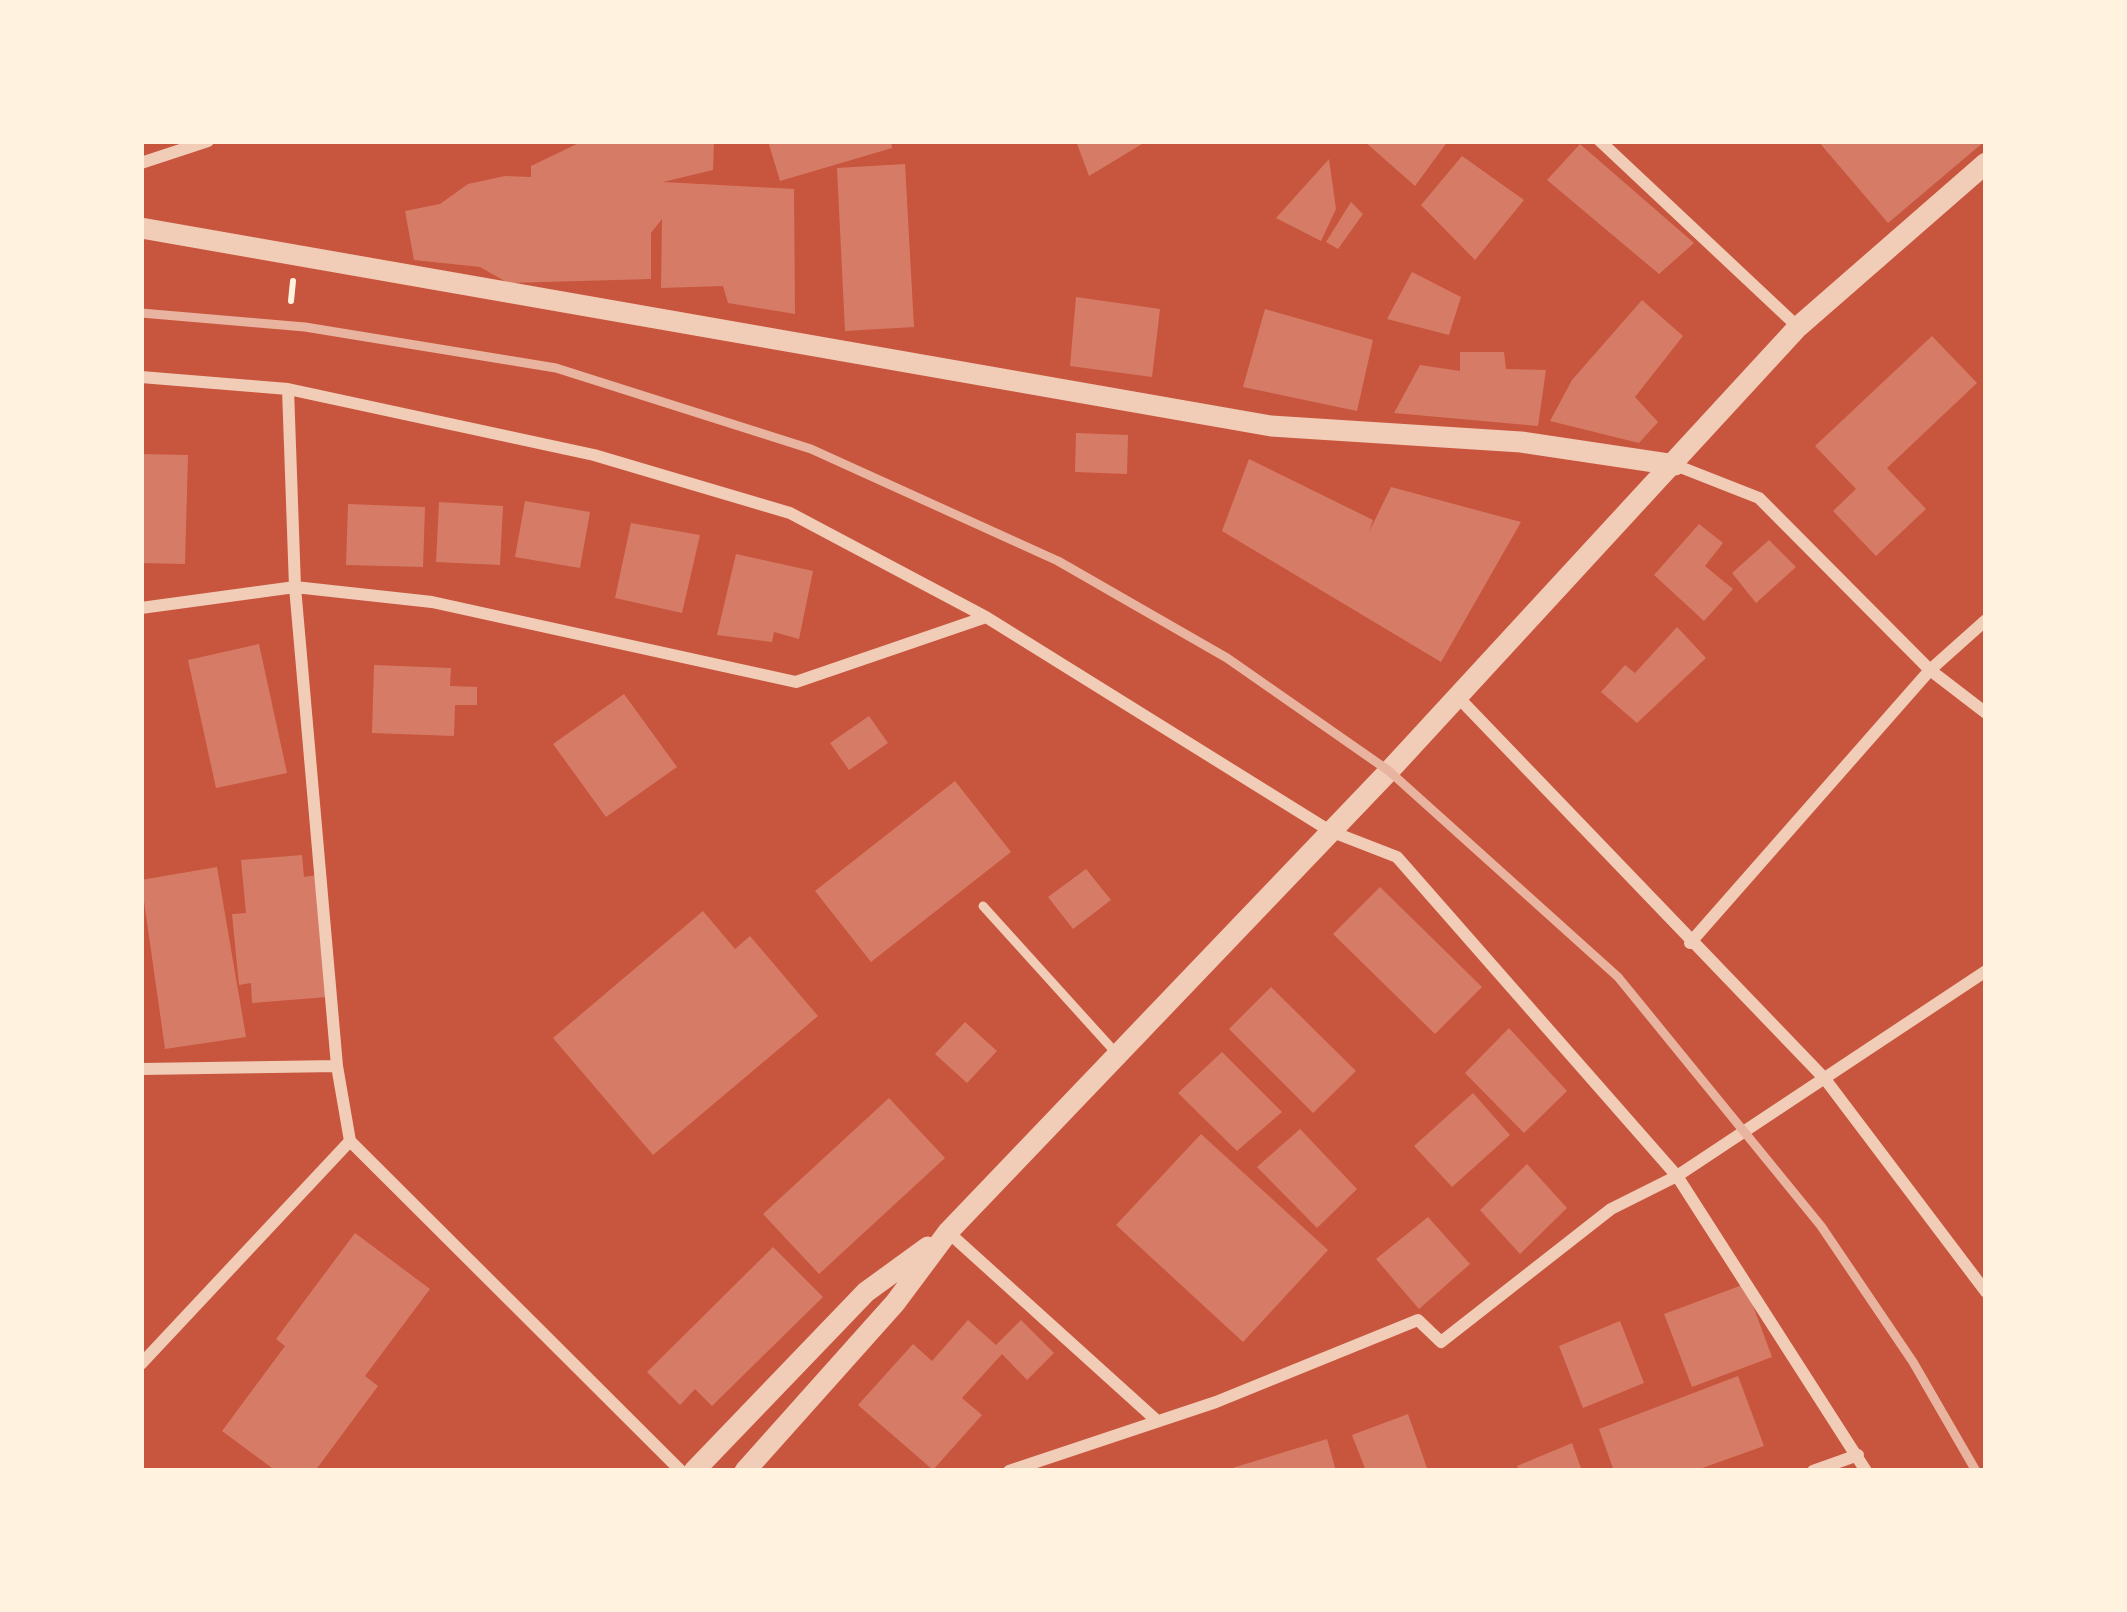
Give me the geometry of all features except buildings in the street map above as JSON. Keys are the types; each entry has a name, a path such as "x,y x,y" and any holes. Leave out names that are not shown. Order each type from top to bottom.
{"street":[{"path":"141,163 208,141"},
{"path":"1600,141 1798,327"},
{"path":"745,1471 895,1303 948,1232 1675,465 1798,327 1986,163"},
{"path":"141,228 1271,426 1521,442 1675,465 1759,498 1930,670 1986,713"},
{"path":"141,376 287,389 594,455 790,514 986,616 1330,832 1397,856 1677,1176 1866,1471"},
{"path":"287,389 295,587 337,1066 350,1141 680,1471"},
{"path":"141,608 295,587 432,602 796,682 986,616"},
{"path":"1690,943 1930,670 1986,620"},
{"path":"1456,694 1825,1079 1986,1292"},
{"path":"1009,1471 1216,1402 1418,1320 1441,1342 1611,1209 1677,1176 1986,971"},
{"path":"141,1069 337,1066"},
{"path":"141,1364 350,1141"},
{"path":"948,1232 1155,1419"},
{"path":"694,1471 866,1292 948,1232"},
{"path":"1813,1471 1858,1455"}],"lane":[{"path":"983,906 1116,1053"}],"railway":[{"path":"141,313 305,327 556,368 811,449 1058,561 1227,658 1389,771 1618,977 1821,1226 1913,1362 1976,1471"}]}
